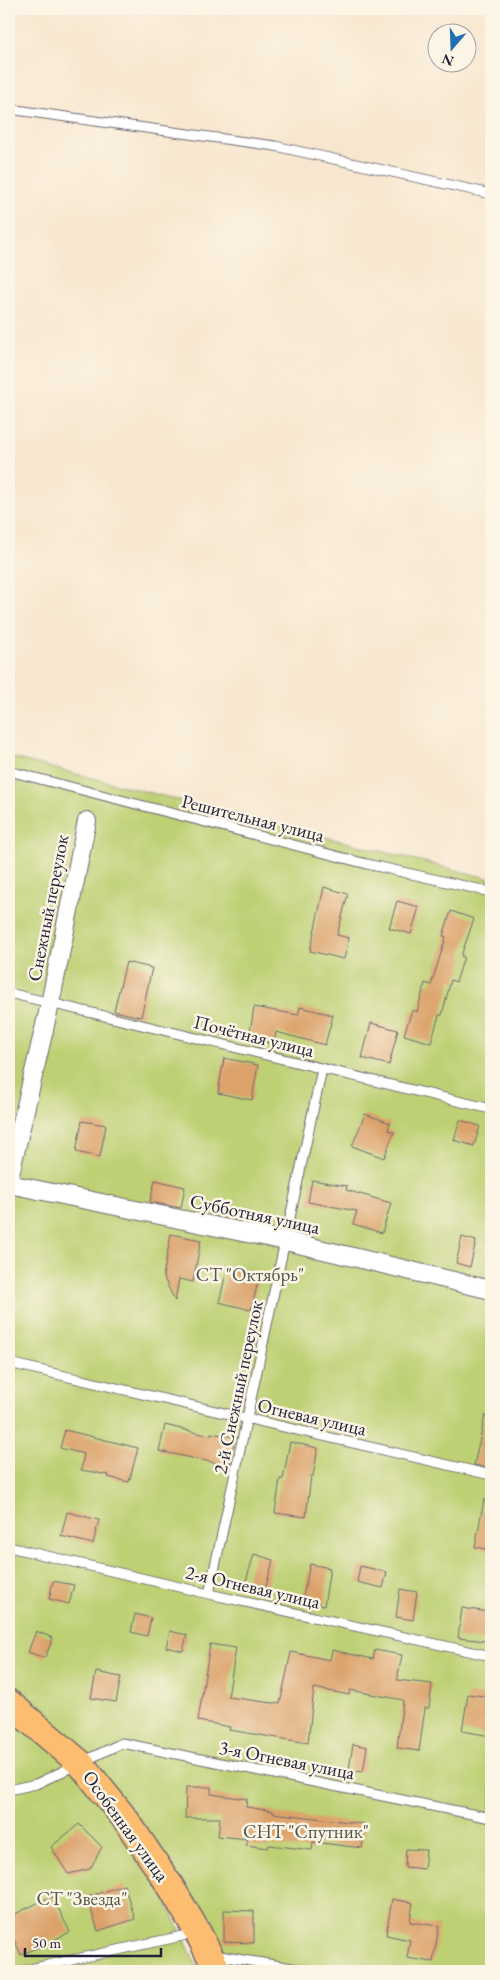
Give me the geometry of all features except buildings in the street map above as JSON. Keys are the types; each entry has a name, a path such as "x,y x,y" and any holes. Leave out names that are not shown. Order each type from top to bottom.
{"main road":[{"name":"Особенная улица","path":"9,1703 80,1763 126,1820 171,1887 209,1953"}],"street":[{"name":"Снежный переулок","path":"9,1178 50,1004 87,822"},
{"name":"Субботняя улица","path":"9,1184 286,1241 491,1290"}],"lane":[{"path":"9,109 275,146 491,194"},
{"name":"Решительная улица","path":"9,771 357,861 491,892"},
{"name":"Почётная улица","path":"9,993 491,1109"},
{"name":"2-й Снежный переулок","path":"209,1594 322,1069"},
{"name":"Огневая улица","path":"9,1363 491,1475"},
{"name":"2-я Огневая улица","path":"9,1547 209,1594 491,1656"},
{"name":"3-я Огневая улица","path":"9,1790 36,1784 122,1743 491,1818"},
{"path":"21,1971 209,1953 310,1971"}],"green space":[{"name":"СТ \"Октябрь\"","path":"9,757 491,879 491,1971 222,1971 86,1754 9,1686"},
{"name":"СТ \"Звезда\"","path":"9,1710 78,1771 151,1868 199,1971 9,1971"}],"park label":[{"name":"СНТ \"Спутник\"","path":"306,1831"}]}
